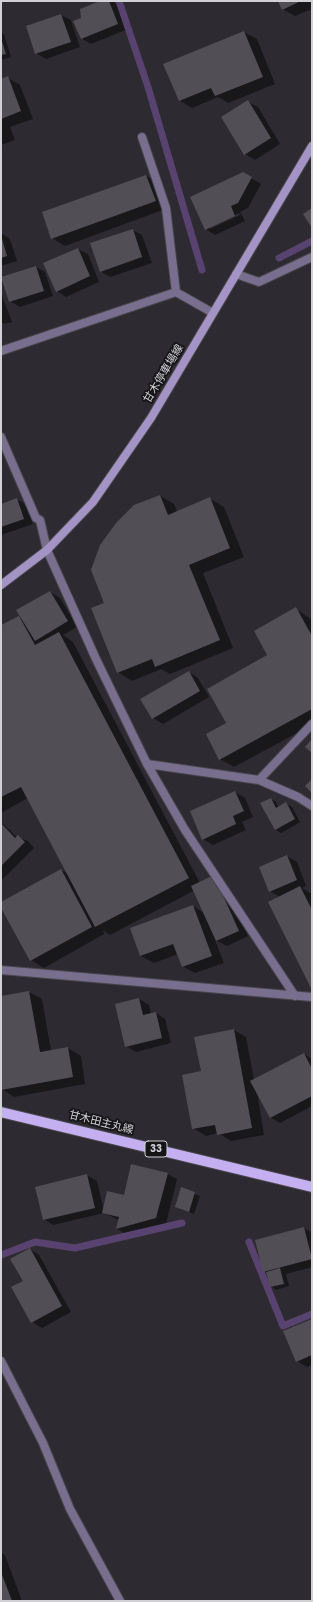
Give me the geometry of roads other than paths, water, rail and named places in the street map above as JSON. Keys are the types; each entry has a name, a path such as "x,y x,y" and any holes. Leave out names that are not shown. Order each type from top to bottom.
{"main road":[{"name":"甘木停車場線","path":"1,585 47,550 93,502 151,418 312,146"},
{"name":"甘木田主丸線","path":"1,1112 312,1187"}],"street":[{"path":"142,137 166,208 176,292"},
{"path":"236,274 259,282 312,257"},
{"path":"1,351 176,292 213,313"},
{"path":"1,436 36,518 40,520 47,550 96,660 147,764 185,830 295,996"},
{"path":"259,780 312,724"},
{"path":"147,764 259,780 298,797 312,806"},
{"path":"1,970 295,996 312,996"},
{"path":"1,1361 43,1443 70,1510 120,1601"}],"waterway":[{"path":"119,1 148,87 202,270"},
{"path":"279,258 312,241"},
{"path":"1,1255 35,1242 75,1248 182,1223"},
{"path":"249,1242 283,1326 312,1314"}]}
